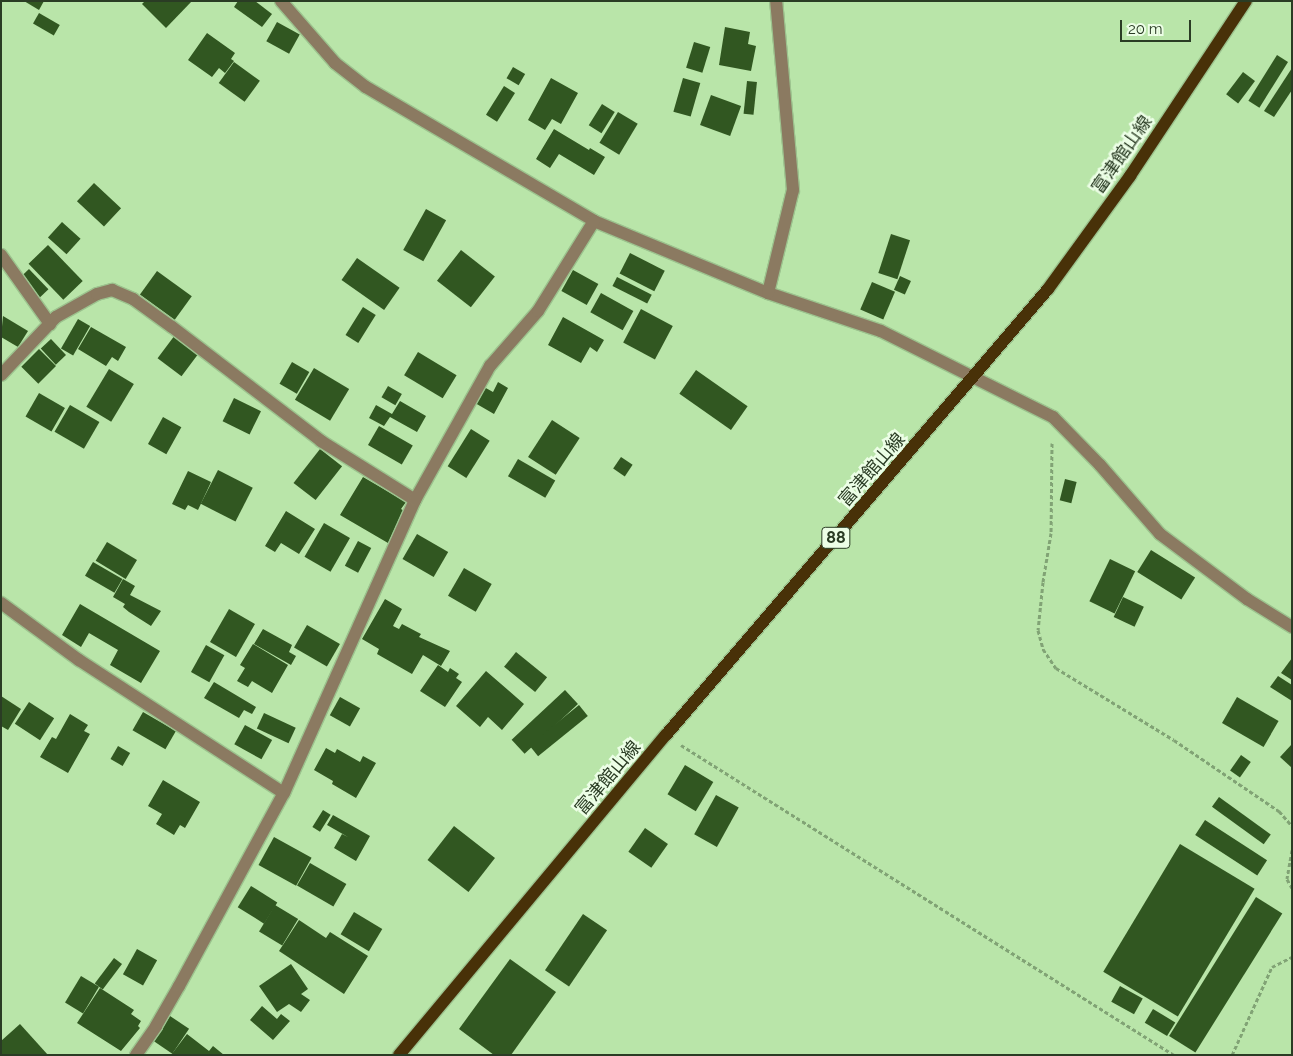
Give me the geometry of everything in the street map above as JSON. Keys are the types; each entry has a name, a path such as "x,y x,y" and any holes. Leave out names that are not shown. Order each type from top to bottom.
{"main road":[{"name":"富津館山線","path":"399,1055 666,736 974,378 1048,289 1130,176 1246,1"}],"street":[{"path":"281,1 336,63 366,87 594,221 768,293 881,331 1053,418 1100,465 1160,534 1247,599 1292,627"},
{"path":"768,293 793,190 776,1"},
{"path":"136,1055 160,1018 284,792 416,500 490,366 538,311 594,221"},
{"path":"1,255 50,324"},
{"path":"1,375 56,317 97,294 112,290 132,299 172,327 321,441 416,500"},
{"path":"1,602 79,660 284,792"}],"path":[{"path":"1053,418 1051,533 1038,630 1042,649 1056,668 1174,740 1279,811 1292,826"},
{"path":"666,736 1174,1055"},
{"path":"1292,850 1287,879 1292,888"},
{"path":"1232,1055 1272,966 1292,957"}],"building":[{"path":"24,1 44,1 39,10"},
{"path":"145,1 192,1 166,28 142,4"},
{"path":"238,1 255,1 272,14 262,27 234,7"},
{"path":"39,13 60,25 54,35 33,23"},
{"path":"277,22 300,35 289,54 266,41"},
{"path":"725,27 750,32 748,44 756,46 751,71 719,65"},
{"path":"207,33 235,53 231,59 234,61 225,73 219,68 212,77 188,60"},
{"path":"694,42 710,47 702,73 686,68"},
{"path":"1277,55 1288,62 1259,108 1248,101"},
{"path":"234,62 260,81 245,102 219,83"},
{"path":"513,67 525,74 519,85 506,78"},
{"path":"1292,68 1292,90 1274,117 1264,111"},
{"path":"1243,72 1255,81 1238,103 1226,94"},
{"path":"551,78 578,93 561,124 552,119 545,130 528,120"},
{"path":"683,78 700,83 691,117 673,112"},
{"path":"747,81 757,82 753,115 744,114"},
{"path":"504,86 515,93 497,122 486,115"},
{"path":"711,95 741,106 730,136 700,125"},
{"path":"602,104 615,112 601,133 589,125"},
{"path":"618,112 638,124 619,155 599,143"},
{"path":"554,129 589,150 590,148 605,157 594,175 559,154 550,168 536,159"},
{"path":"94,183 121,208 104,227 77,201"},
{"path":"426,209 446,220 423,261 403,250"},
{"path":"62,222 81,239 67,254 48,238"},
{"path":"891,234 910,240 897,279 878,273"},
{"path":"48,245 83,281 63,300 29,264"},
{"path":"461,250 495,276 471,307 437,281"},
{"path":"630,253 665,271 654,291 620,273"},
{"path":"357,258 400,288 384,310 342,280"},
{"path":"29,269 48,289 40,297 20,277"},
{"path":"573,270 598,284 587,305 561,291"},
{"path":"157,271 192,296 175,320 140,294"},
{"path":"900,276 911,281 905,295 894,290"},
{"path":"617,277 652,295 647,304 612,286"},
{"path":"872,282 895,292 883,319 860,310"},
{"path":"601,293 633,311 623,330 590,312"},
{"path":"363,307 376,315 358,343 346,335"},
{"path":"641,309 673,326 655,359 623,343"},
{"path":"3,316 28,331 18,347 1,337"},
{"path":"563,317 604,340 597,352 590,347 581,363 548,345"},
{"path":"78,319 90,326 73,355 61,348"},
{"path":"91,327 126,347 118,361 112,357 106,366 78,349"},
{"path":"175,335 199,353 182,376 158,358"},
{"path":"51,339 66,355 56,365 41,349"},
{"path":"39,349 56,366 38,384 21,367"},
{"path":"418,352 457,375 443,398 404,375"},
{"path":"292,362 309,372 297,394 280,384"},
{"path":"314,368 349,389 330,421 295,400"},
{"path":"109,369 134,384 111,422 86,407"},
{"path":"696,370 748,406 731,430 679,394"},
{"path":"498,382 508,388 494,414 475,403 484,387 493,392"},
{"path":"388,386 402,394 395,405 382,397"},
{"path":"39,393 65,408 51,431 26,416"},
{"path":"234,398 261,411 250,435 223,421"},
{"path":"400,401 426,416 417,432 390,417 384,426 369,418 376,405 392,414"},
{"path":"70,405 99,422 84,449 54,432"},
{"path":"163,417 181,427 166,454 148,444"},
{"path":"552,420 580,438 556,475 528,457"},
{"path":"379,426 413,446 402,465 368,445"},
{"path":"471,429 490,441 466,478 448,466"},
{"path":"320,449 342,466 316,500 294,483"},
{"path":"621,457 633,465 625,476 613,469"},
{"path":"518,459 555,480 545,498 508,476"},
{"path":"218,470 253,488 235,522 201,504"},
{"path":"188,471 211,482 198,510 188,505 185,510 172,504"},
{"path":"363,477 406,502 401,509 406,512 388,543 340,515"},
{"path":"1065,479 1077,482 1071,503 1060,500"},
{"path":"286,511 315,529 299,554 281,543 275,552 265,546"},
{"path":"324,523 350,538 330,572 304,557"},
{"path":"417,534 448,552 434,577 402,559"},
{"path":"358,541 371,548 358,573 345,566"},
{"path":"107,542 137,560 126,579 96,561"},
{"path":"1151,550 1195,578 1181,600 1137,572"},
{"path":"1110,559 1135,571 1115,614 1089,601"},
{"path":"93,562 122,579 114,593 85,576"},
{"path":"464,568 492,584 476,612 448,596"},
{"path":"123,579 135,586 130,595 161,611 151,626 129,612 123,607 125,604 113,597"},
{"path":"1123,597 1144,607 1135,627 1114,617"},
{"path":"385,599 402,609 393,626 399,629 402,624 421,634 419,637 450,651 441,666 423,655 412,674 377,654 379,649 362,639"},
{"path":"80,604 160,651 141,683 110,665 118,650 89,633 81,647 62,635"},
{"path":"229,609 255,624 236,657 210,642"},
{"path":"307,625 340,644 327,667 294,648"},
{"path":"263,629 292,645 289,652 296,656 291,665 254,644"},
{"path":"253,644 288,665 272,693 252,681 248,687 237,681 245,668 240,665"},
{"path":"206,645 224,655 209,682 191,672"},
{"path":"516,652 547,677 535,692 504,667"},
{"path":"1292,658 1292,680 1281,673"},
{"path":"438,665 448,672 450,668 459,674 456,678 462,682 445,707 420,691"},
{"path":"486,671 524,704 502,730 488,717 480,727 456,706"},
{"path":"1278,676 1292,685 1292,701 1270,687"},
{"path":"214,682 256,707 252,714 244,710 239,718 204,698"},
{"path":"565,690 578,704 525,754 512,740"},
{"path":"1,696 21,709 8,730 1,726"},
{"path":"340,697 360,708 350,727 330,715"},
{"path":"1237,697 1279,721 1264,747 1222,723"},
{"path":"29,702 54,718 40,740 15,724"},
{"path":"579,705 588,716 538,756 529,745"},
{"path":"143,712 176,731 165,749 132,730"},
{"path":"264,713 296,728 289,743 257,728"},
{"path":"70,714 88,725 84,731 90,734 68,773 40,757 52,737 56,739"},
{"path":"245,725 272,740 261,759 234,744"},
{"path":"1292,744 1292,768 1280,757"},
{"path":"118,746 130,753 123,766 110,759"},
{"path":"326,748 335,753 337,749 360,762 363,756 376,763 356,798 332,784 333,781 314,770"},
{"path":"1241,755 1251,762 1240,777 1230,771"},
{"path":"685,765 713,782 696,811 667,794"},
{"path":"163,780 200,802 185,828 180,825 174,835 156,824 162,814 148,806"},
{"path":"716,795 739,808 717,847 694,834"},
{"path":"1219,797 1271,835 1264,844 1212,807"},
{"path":"323,810 331,815 320,832 312,827"},
{"path":"333,815 370,836 356,861 334,848 342,834 348,837 327,825"},
{"path":"1205,820 1267,860 1257,875 1195,835"},
{"path":"454,826 495,858 469,892 428,860"},
{"path":"645,828 668,844 651,868 628,852"},
{"path":"274,837 312,858 296,886 258,865"},
{"path":"1180,844 1255,889 1178,1017 1103,972"},
{"path":"310,863 346,884 333,907 297,886"},
{"path":"251,886 277,902 264,924 238,907"},
{"path":"1256,897 1282,913 1195,1053 1169,1036"},
{"path":"275,905 298,919 282,945 259,932"},
{"path":"354,912 382,929 369,951 341,934"},
{"path":"583,914 607,930 569,987 545,970"},
{"path":"299,920 326,938 330,932 368,956 344,994 279,951"},
{"path":"137,949 157,960 143,986 123,974"},
{"path":"114,958 122,964 103,990 95,984"},
{"path":"510,959 556,992 511,1055 494,1055 459,1029"},
{"path":"291,964 308,989 301,994 310,1000 301,1012 289,1004 277,1012 259,986"},
{"path":"81,976 99,987 83,1013 65,1003"},
{"path":"1120,986 1143,999 1134,1014 1111,1002"},
{"path":"100,988 134,1010 131,1014 141,1021 138,1026 140,1028 121,1051 77,1023"},
{"path":"262,1006 277,1019 281,1014 290,1021 273,1040 250,1020"},
{"path":"1153,1009 1175,1022 1167,1036 1145,1023"},
{"path":"170,1016 189,1029 172,1054 153,1041"},
{"path":"20,1024 48,1055 1,1055 1,1041"},
{"path":"187,1034 209,1051 213,1046 224,1055 171,1055"}]}
